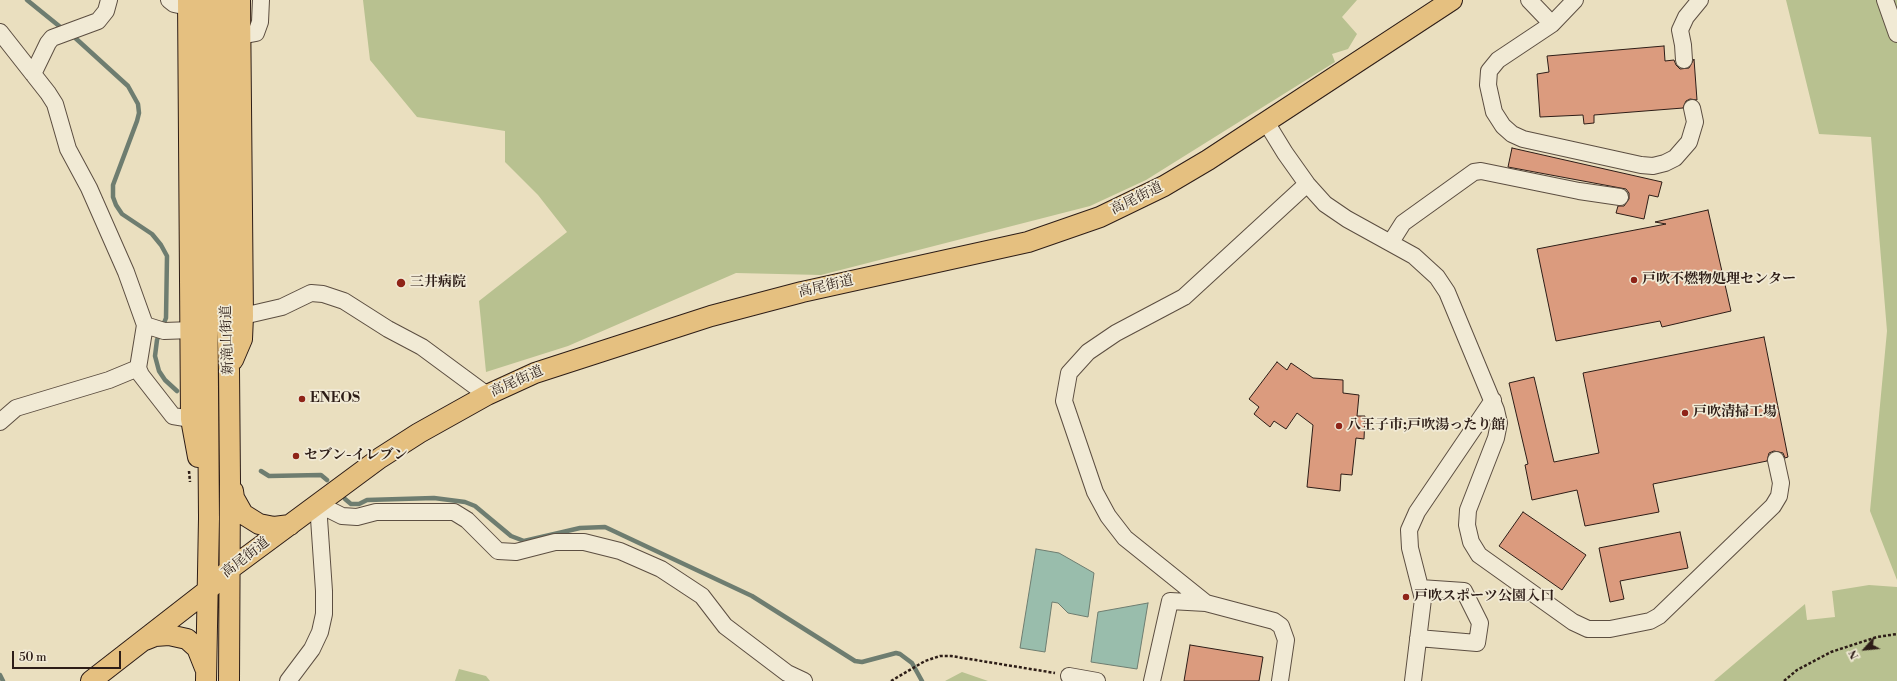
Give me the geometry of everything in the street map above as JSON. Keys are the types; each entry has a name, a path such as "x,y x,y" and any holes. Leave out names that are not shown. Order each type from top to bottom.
{"main road":[{"name":"新滝山街道","path":"222,0 226,289 229,370 229,681"},
{"path":"229,370 242,339 243,316 240,0"},
{"name":"高尾街道","path":"91,681 140,641 208,590 230,569 318,504 406,441 487,395 535,373 663,330 723,312 802,292 1028,242 1066,230 1121,208 1164,186 1208,160 1452,0"},
{"path":"194,2 192,419 209,518"},
{"name":"新滝山街道","path":"194,2 209,518 206,675"},
{"path":"230,481 234,498 248,518 259,524 274,527 290,525"},
{"path":"140,641 162,635 187,639 197,648 206,675"}],"street":[{"path":"33,74 48,43 57,35 98,21 106,11 109,0"},
{"path":"169,0 174,4 194,2"},
{"path":"240,36 256,33 260,22 261,0"},
{"path":"1529,0 1552,24"},
{"path":"1576,0 1552,24 1498,60 1489,71 1488,84 1494,112 1503,126 1512,134 1523,139 1641,165 1653,166 1665,163 1675,158 1689,142 1695,122 1692,108"},
{"path":"1684,60 1680,30 1686,17 1700,0"},
{"path":"1885,0 1897,34"},
{"path":"0,32 55,104 68,149 89,188 126,272 154,328 138,368 141,375 173,416 192,419"},
{"path":"1266,122 1285,153 1307,184 1325,204 1347,219 1414,256 1437,277 1447,292 1493,400 1499,423 1496,438 1468,510 1467,525 1471,542 1479,555 1485,560 1573,622 1588,629 1610,629 1650,621 1667,610 1774,506 1779,496 1781,483 1776,460"},
{"path":"1391,242 1403,223 1474,172 1481,171 1579,191 1620,197"},
{"path":"1206,603 1125,538 1108,516 1096,492 1064,401 1069,373 1088,352 1116,333 1184,296 1307,184"},
{"path":"243,316 282,307 311,293 323,294 344,301 388,329 422,348 487,395"},
{"path":"154,328 192,330"},
{"path":"0,422 16,408 109,380 138,368"},
{"path":"1412,681 1423,599 1410,548 1409,530 1417,512 1493,400"},
{"path":"288,681 312,649 320,632 324,614 324,591 318,504"},
{"path":"318,504 342,516 357,517 376,512 454,512 467,520 498,551 516,552 555,542 584,542 620,551 661,569 702,596 725,626 787,674 804,681"},
{"path":"1418,638 1478,643 1480,623 1464,591 1420,588"},
{"path":"1152,681 1170,601 1206,603 1274,621 1281,626 1286,640 1280,681"},
{"path":"1069,676 1097,681"}],"path":[{"path":"1784,681 1797,670 1831,652 1876,638 1897,634"},
{"path":"891,681 923,662 940,656 951,656 1069,676"}],"shaded area":[{"path":"363,0 1357,0 1342,17 1357,34 1348,49 1332,54 1335,62 1146,180 1090,206 821,275 736,273 568,346 486,372 479,301 567,232 538,195 505,162 505,131 417,117 370,60"},
{"path":"1786,0 1897,0 1897,580 1870,511 1887,331 1871,137 1819,134"},
{"path":"1036,549 1059,553 1094,573 1088,617 1068,613 1058,603 1052,602 1045,652 1020,648"},
{"path":"1869,585 1897,587 1897,681 1714,681 1805,604 1807,620 1835,617 1832,591"},
{"path":"1148,603 1137,669 1091,662 1098,612"},
{"path":"459,669 486,676 490,681 455,681"},
{"path":"962,672 988,681 945,681"}],"building":[{"path":"1664,46 1665,61 1674,60 1680,69 1689,68 1694,59 1697,100 1690,99 1686,101 1683,108 1594,115 1594,123 1584,124 1583,115 1540,117 1537,74 1549,72 1547,56"},
{"path":"1512,148 1662,182 1658,197 1649,195 1644,219 1616,213 1618,206 1624,206 1629,199 1629,193 1626,189 1508,167"},
{"name":"戸吹不燃物処理センター","path":"1708,210 1731,311 1662,327 1660,321 1556,341 1537,249 1666,224 1655,222"},
{"name":"戸吹清掃工場","path":"1764,337 1788,457 1785,458 1783,453 1774,451 1769,453 1767,461 1653,484 1659,512 1585,526 1577,490 1532,500 1525,465 1528,464 1509,383 1534,377 1554,462 1599,453 1583,373"},
{"name":"八王子市;戸吹湯ったり館","path":"1277,362 1287,370 1291,363 1313,378 1343,380 1343,393 1359,395 1357,416 1365,416 1364,439 1356,438 1352,475 1341,474 1340,491 1307,487 1313,425 1297,413 1286,429 1274,421 1270,427 1254,414 1259,407 1249,399"},
{"path":"1523,512 1586,555 1562,590 1499,546"},
{"path":"1680,532 1688,568 1620,581 1624,599 1610,602 1599,548"},
{"path":"1190,645 1263,657 1259,681 1184,681"}],"waterway":[{"path":"27,0 64,30"},
{"path":"72,35 128,86 138,104 139,113 137,121 113,185 113,197 122,214 152,234 161,245 167,256 166,318 157,340 155,356 159,371 165,380 177,391"},
{"path":"261,471 269,476 321,475 327,480"},
{"path":"345,499 351,504 359,504 367,500 434,498 465,502 475,506 511,536 524,541 580,528 605,527 752,596 855,661 862,662 896,653 900,654 912,663 922,681"},
{"path":"0,675 3,681"}],"place":[{"name":"戸吹不燃物処理センター","path":"1634,280"},
{"name":"三井病院","path":"401,283"},
{"name":"ENEOS","path":"302,399"},
{"name":"戸吹清掃工場","path":"1685,413"},
{"name":"八王子市;戸吹湯ったり館","path":"1339,426"},
{"name":"セブン-イレブン","path":"296,456"},
{"name":"戸吹スポーツ公園入口","path":"1406,597"}]}
